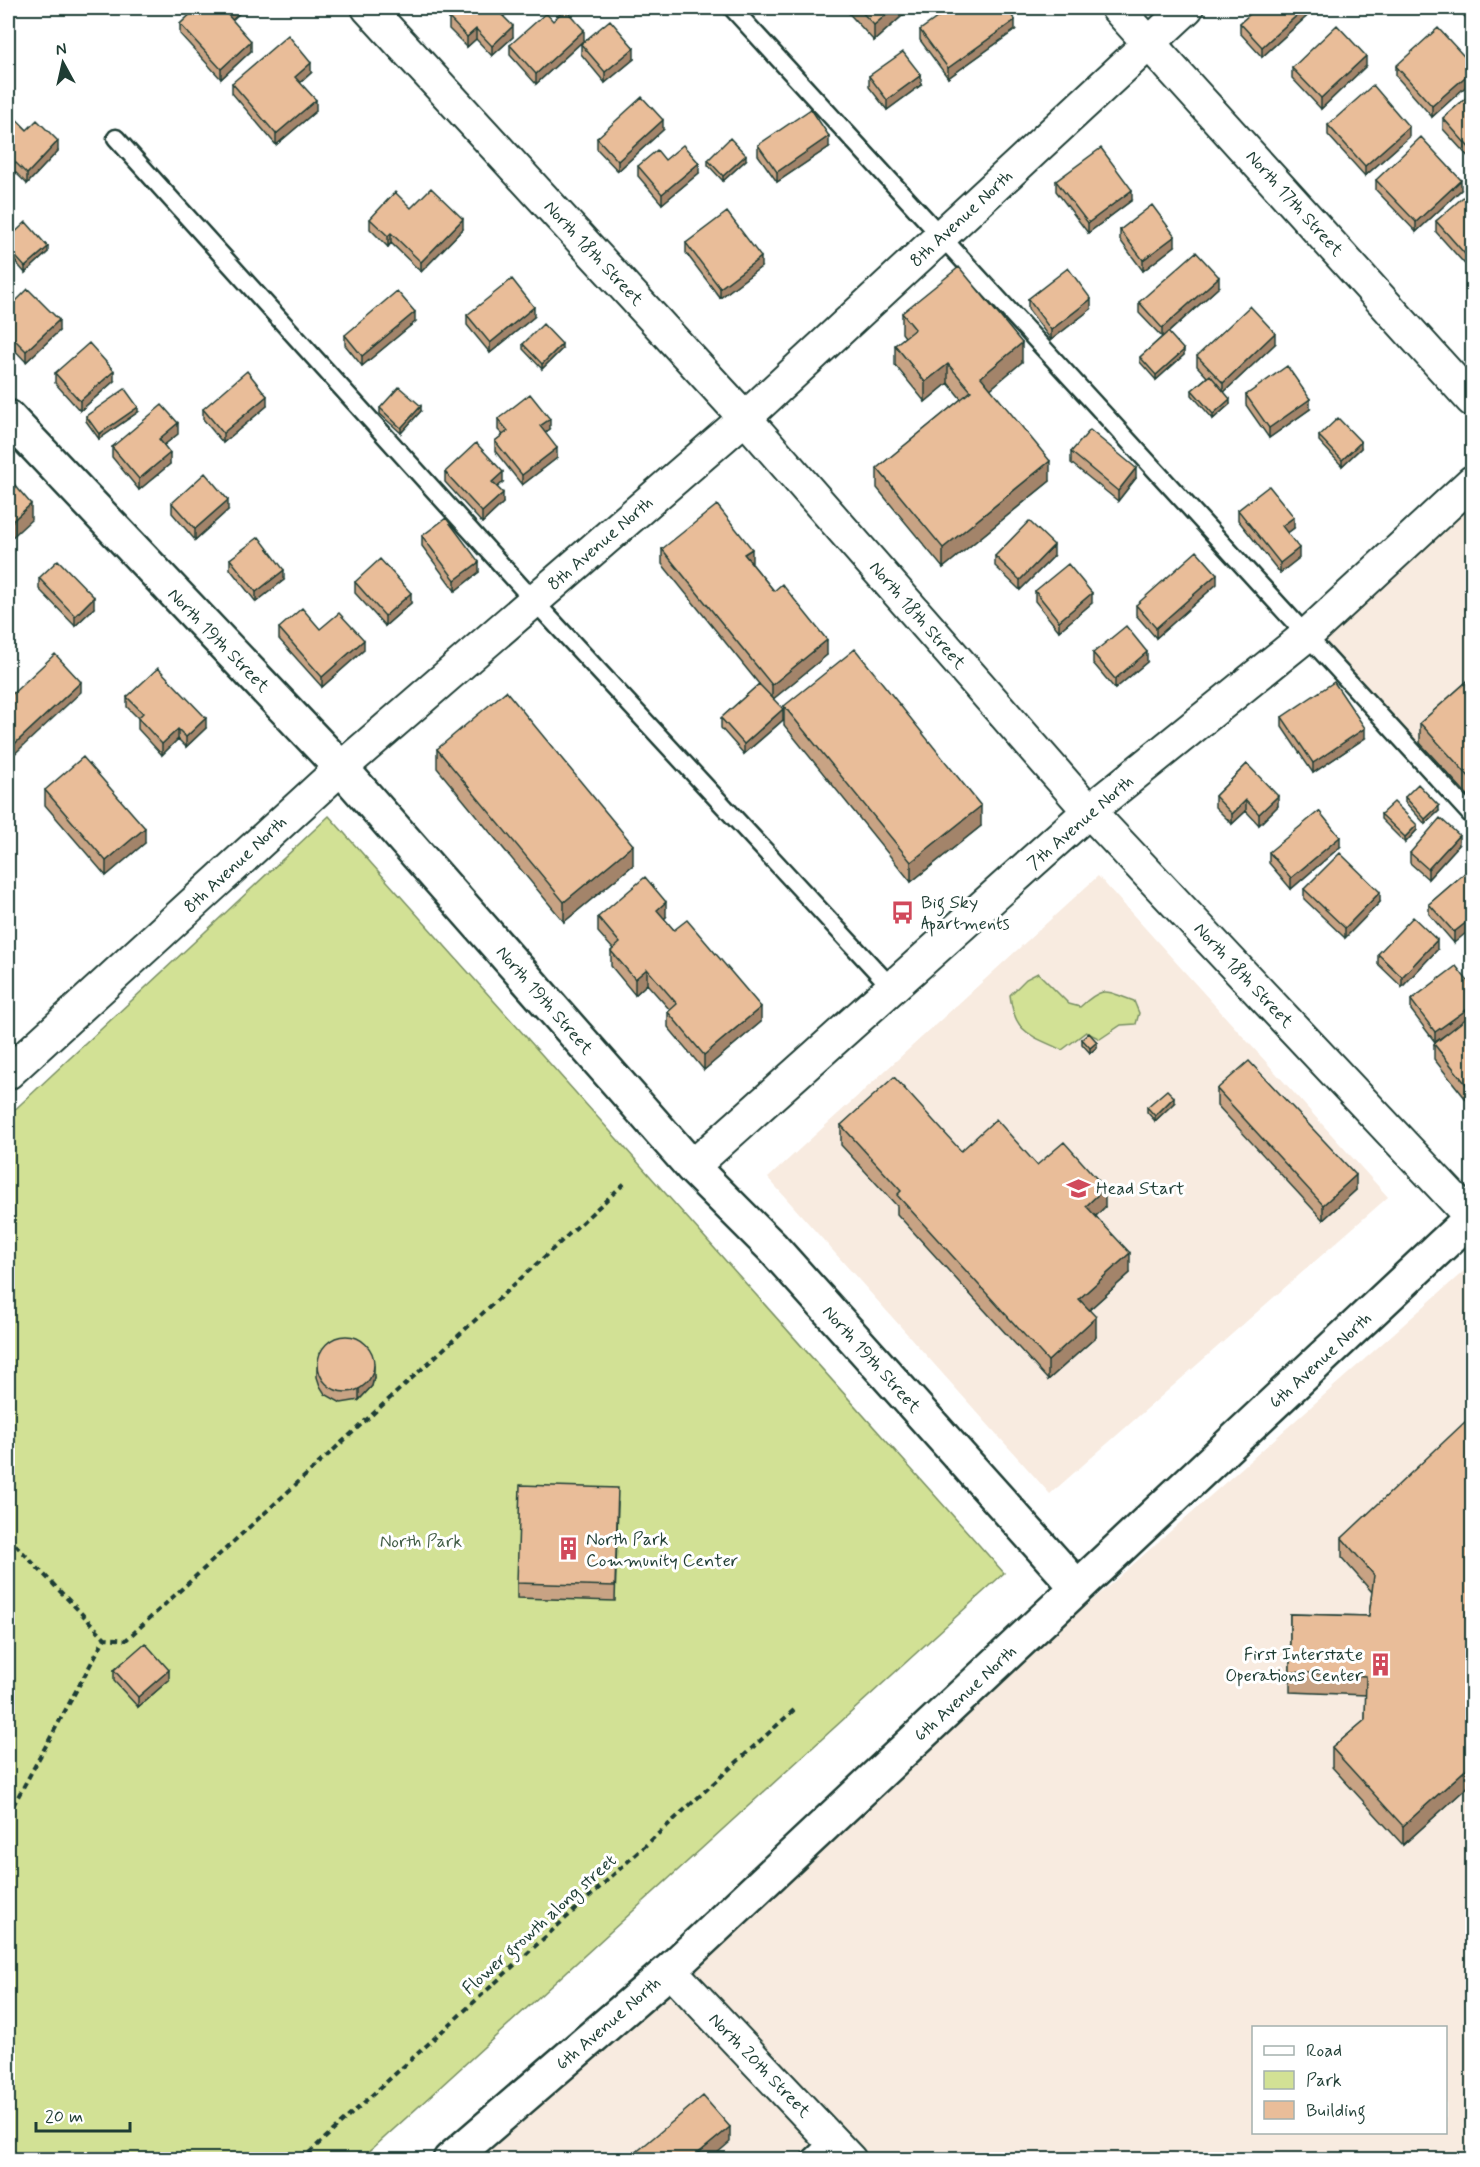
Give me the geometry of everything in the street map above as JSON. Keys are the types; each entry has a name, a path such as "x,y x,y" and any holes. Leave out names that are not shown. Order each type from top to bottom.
{"street":[{"name":"North 18th Street","path":"368,8 745,418 1089,812 1472,1218"},
{"name":"North 17th Street","path":"1116,8 1473,399"},
{"name":"8th Avenue North","path":"8,1073 341,768 745,418 1187,8"},
{"name":"North 19th Street","path":"8,417 341,768 692,1167 772,1247 1077,1587"},
{"name":"7th Avenue North","path":"692,1167 1089,812 1307,635 1473,482"},
{"name":"6th Avenue North","path":"450,2160 670,1970 1472,1218"},
{"name":"North 20th Street","path":"670,1970 830,2153"}],"lane":[{"path":"732,8 1473,816"},
{"path":"116,138 534,601 892,988"}],"path":[{"path":"8,1537 105,1638 126,1641 626,1182"},
{"path":"8,1815 105,1638"},
{"name":"Flower growth along street","path":"301,2160 796,1708"}],"shaded area":[{"path":"1472,482 1472,816 1307,635"},
{"name":"Head Start","path":"1098,876 1388,1197 1050,1494 768,1178"},
{"path":"1472,1262 1472,2159 461,2160 1464,1271"}],"green space":[{"name":"North Park","path":"329,816 1004,1573 361,2159 8,2160 8,1116"},
{"path":"1038,973 1069,1004 1080,1007 1094,995 1105,992 1134,1001 1139,1013 1136,1024 1121,1025 1100,1039 1086,1032 1062,1050 1033,1036 1015,1018 1010,995 1026,979"}],"building":[{"path":"197,8 234,8 227,14 251,41 221,69 180,24"},
{"path":"459,8 502,8 498,11 513,26 492,46 476,29 467,37 449,18"},
{"path":"858,8 894,8 874,25"},
{"path":"951,8 1006,8 1015,20 948,68 920,30"},
{"path":"1257,8 1305,8 1262,47 1240,23"},
{"path":"565,9 584,30 536,74 510,45 546,13 553,21"},
{"path":"610,20 634,48 605,72 581,44"},
{"path":"1337,25 1366,56 1321,98 1292,68"},
{"path":"1438,28 1473,66 1473,70 1432,106 1396,66"},
{"path":"288,35 311,63 295,77 316,100 276,134 232,83"},
{"path":"903,52 921,75 887,100 869,76"},
{"path":"1373,85 1409,127 1365,166 1328,125"},
{"path":"1473,92 1473,152 1443,118"},
{"path":"642,97 663,120 618,161 597,138"},
{"path":"811,109 829,136 777,172 758,145"},
{"path":"8,111 27,130 37,120 58,141 27,174 8,155"},
{"path":"1421,137 1461,180 1416,222 1376,180"},
{"path":"730,138 746,155 723,176 708,160"},
{"path":"683,145 699,163 662,194 638,166 657,150 665,160"},
{"path":"1101,148 1132,190 1088,223 1056,181"},
{"path":"431,188 463,219 421,262 391,233 388,236 370,219 395,192 411,208"},
{"path":"1470,191 1473,194 1472,262 1436,221"},
{"path":"1152,205 1175,236 1143,260 1120,230"},
{"path":"727,212 761,257 720,288 686,243"},
{"path":"26,222 48,247 25,267 8,248 8,239"},
{"path":"1196,252 1219,277 1162,328 1139,302"},
{"path":"959,267 1022,343 981,377 1050,461 943,548 877,468 971,391 948,364 925,382 895,345 915,329 902,313"},
{"path":"1068,268 1091,299 1051,330 1028,299"},
{"path":"512,279 534,307 490,343 467,315"},
{"path":"28,289 59,320 26,351 8,333 8,309"},
{"path":"397,291 415,312 362,356 345,335"},
{"path":"1250,306 1275,333 1223,383 1197,356"},
{"path":"543,324 562,344 542,364 523,344"},
{"path":"1168,332 1184,350 1156,375 1140,357"},
{"path":"89,343 114,371 80,401 55,373"},
{"path":"1287,366 1310,399 1269,428 1246,395"},
{"path":"247,371 267,396 223,433 203,409"},
{"path":"1210,375 1230,399 1213,414 1192,390"},
{"path":"399,387 421,406 401,428 380,408"},
{"path":"125,389 138,407 99,434 86,416"},
{"path":"530,394 550,419 540,426 557,448 522,475 495,441 508,431 498,419"},
{"path":"162,405 178,423 159,439 170,453 139,479 112,447"},
{"path":"1338,418 1361,442 1342,460 1319,436"},
{"path":"1090,430 1136,468 1118,491 1071,452"},
{"path":"476,443 503,472 492,482 503,493 482,512 445,472"},
{"path":"205,473 228,500 195,529 172,503"},
{"path":"8,477 31,504 8,525"},
{"path":"1269,486 1294,517 1282,526 1299,548 1280,563 1238,510"},
{"path":"717,505 752,549 744,554 774,591 782,584 827,640 772,685 662,549"},
{"path":"446,518 479,562 455,580 422,536"},
{"path":"1029,521 1054,545 1020,580 995,556"},
{"path":"259,537 284,570 256,592 230,559"},
{"path":"1197,551 1217,574 1156,628 1136,605"},
{"path":"380,559 411,593 385,616 355,582"},
{"path":"58,560 94,597 75,616 39,578"},
{"path":"1068,564 1092,593 1059,621 1035,591"},
{"path":"302,608 320,629 339,613 364,640 322,677 279,628"},
{"path":"1126,626 1147,652 1115,679 1093,653"},
{"path":"855,649 981,806 911,862 784,706"},
{"path":"55,654 81,682 8,750 8,698"},
{"path":"158,668 206,718 186,737 178,729 162,744 138,718 143,713 127,697"},
{"path":"1473,676 1473,781 1420,723"},
{"path":"1334,682 1365,728 1313,763 1282,717"},
{"path":"759,684 783,709 744,744 721,718"},
{"path":"506,691 633,845 564,902 437,749"},
{"path":"83,757 145,828 106,861 45,790"},
{"path":"1247,764 1278,796 1259,814 1246,800 1232,814 1215,796"},
{"path":"1418,784 1439,806 1425,819 1405,797"},
{"path":"1394,802 1417,825 1405,837 1381,814"},
{"path":"1319,811 1340,837 1291,878 1269,852"},
{"path":"1440,818 1459,835 1428,869 1410,853"},
{"path":"1340,853 1380,892 1345,928 1304,889"},
{"path":"1473,866 1473,917 1454,932 1429,904"},
{"path":"645,877 666,902 657,910 674,930 687,920 761,1007 704,1055 668,1012 677,1004 647,969 635,979 611,951 620,943 598,917"},
{"path":"1413,917 1437,940 1402,977 1378,954"},
{"path":"1456,966 1473,988 1473,1005 1435,1032 1411,1000"},
{"path":"1473,1013 1473,1093 1434,1044"},
{"path":"1089,1033 1097,1042 1090,1048 1082,1039"},
{"path":"1249,1061 1356,1175 1323,1205 1217,1089"},
{"path":"894,1077 961,1151 996,1119 1037,1165 1064,1142 1105,1188 1086,1206 1130,1253 1079,1299 1096,1317 1048,1361 897,1195 901,1191 841,1125"},
{"path":"1167,1090 1174,1097 1155,1116 1147,1107"},
{"path":"346,1336 357,1338 366,1344 372,1353 374,1364 372,1375 366,1384 357,1390 346,1392 335,1390 326,1384 320,1375 318,1364 320,1353 326,1344 335,1338"},
{"name":"First Interstate Operations Center","path":"1467,1420 1473,1426 1473,1763 1403,1826 1332,1748 1365,1720 1366,1676 1290,1672 1290,1614 1369,1616 1374,1575 1342,1538"},
{"name":"North Park Community Center","path":"520,1485 618,1488 615,1586 517,1583"},
{"path":"145,1643 169,1670 138,1697 114,1670"},
{"path":"8,1723 10,1731 8,1747"},
{"path":"703,2096 730,2127 696,2155 700,2160 639,2160 634,2154"},
{"path":"1473,2149 1473,2160 1460,2160"}],"place":[{"name":"Big Sky Apartments","path":"903,912"},
{"name":"Head Start","path":"1078,1188"},
{"name":"North Park Community Center","path":"568,1549"},
{"name":"First Interstate Operations Center","path":"1381,1664"}]}
